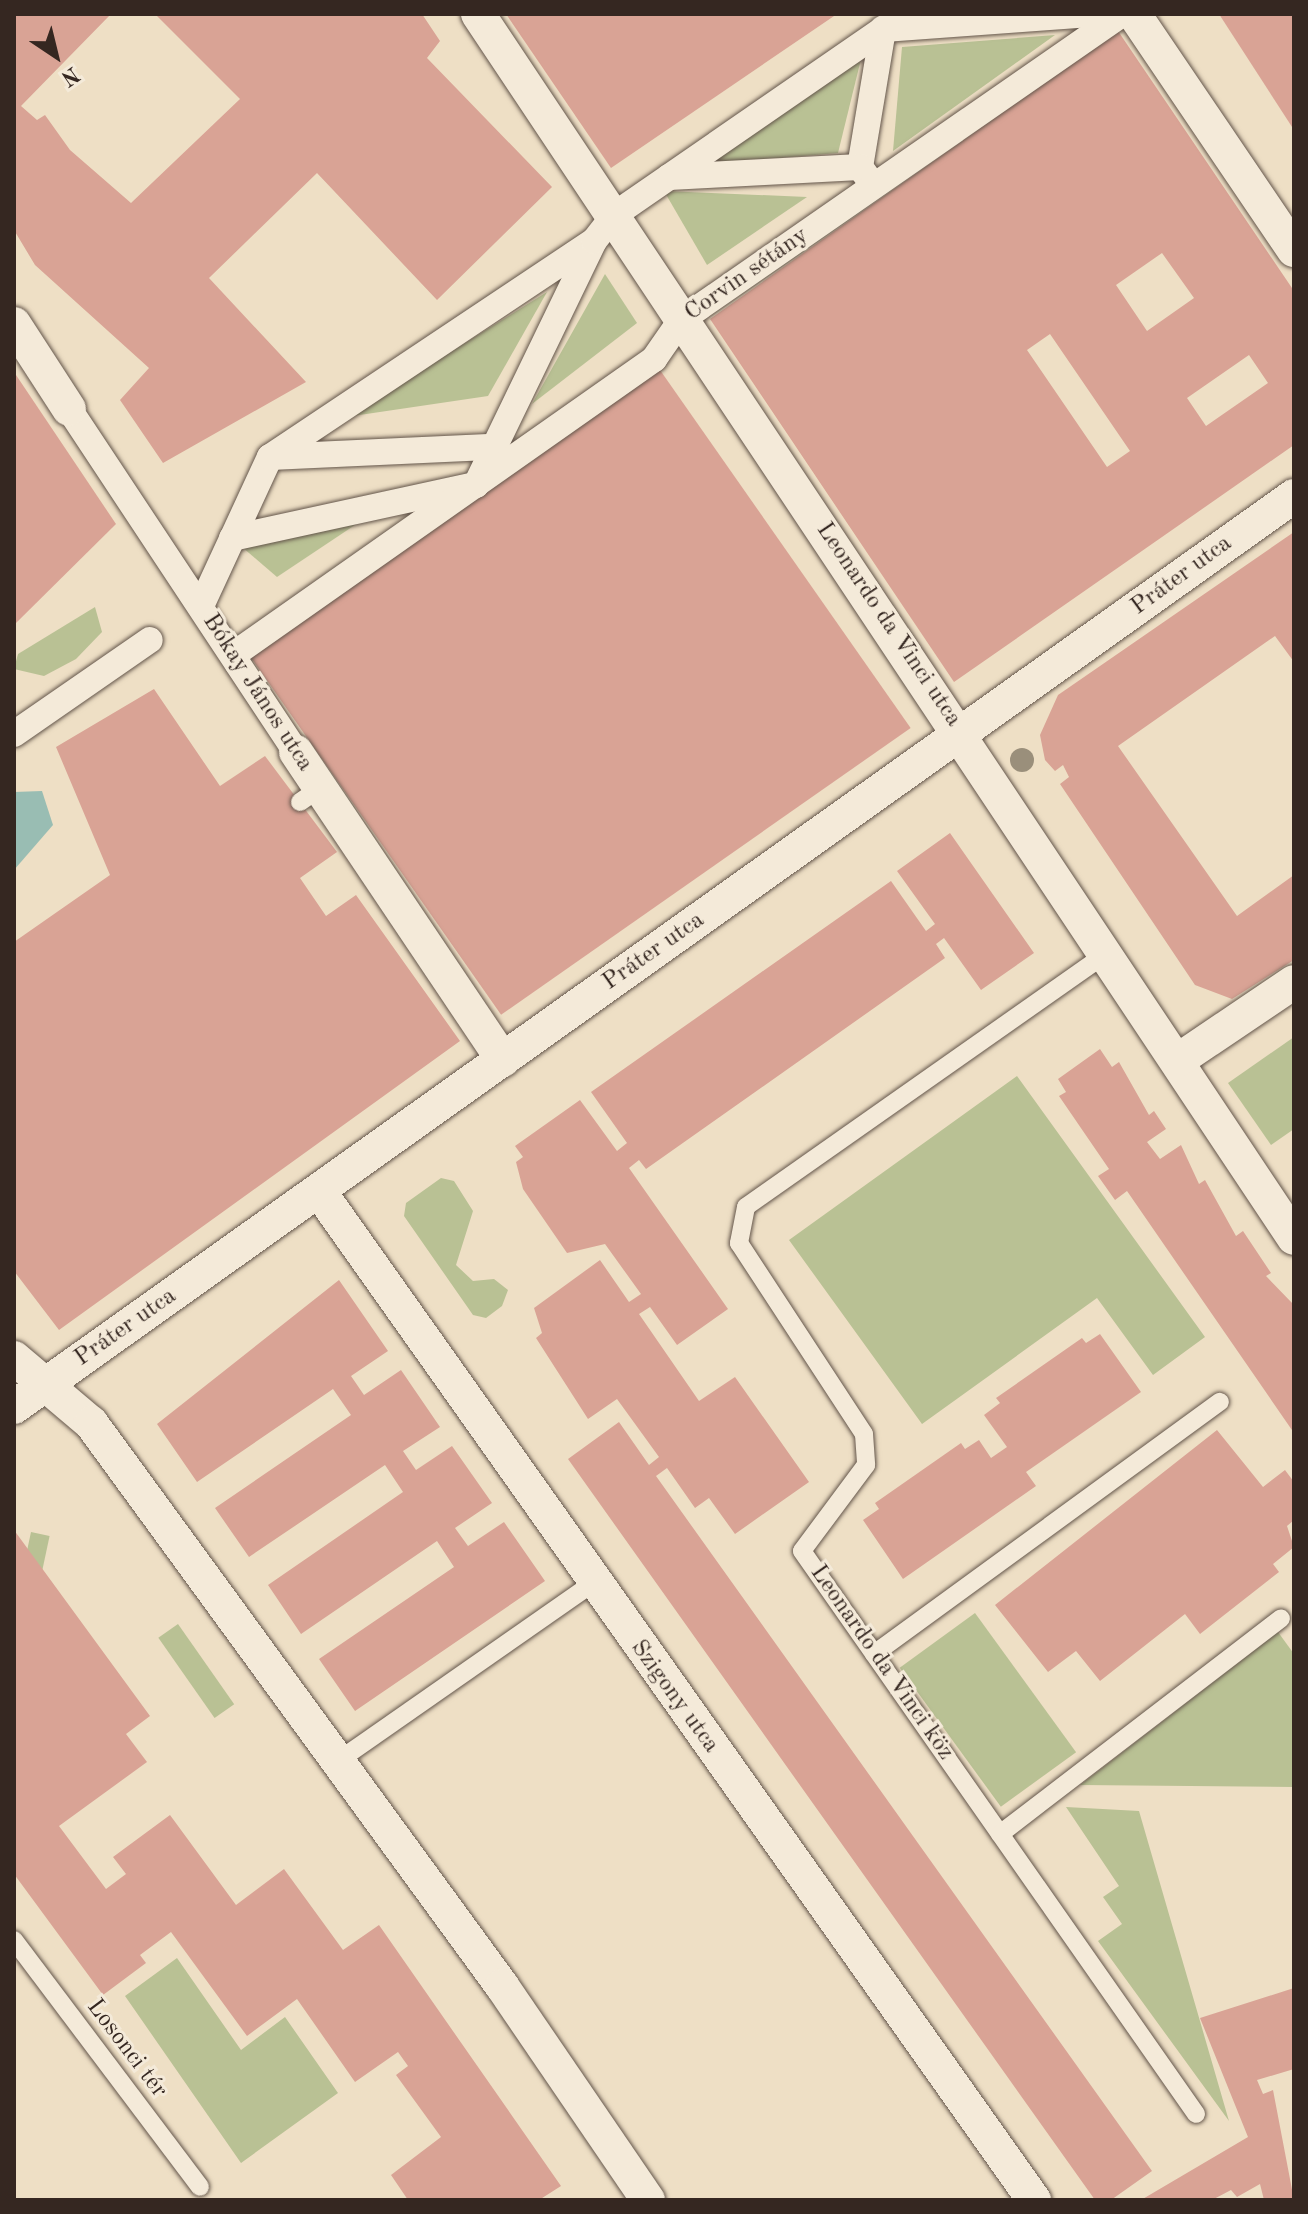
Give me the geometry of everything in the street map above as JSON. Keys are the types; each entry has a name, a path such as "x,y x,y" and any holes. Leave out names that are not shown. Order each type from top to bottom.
{"street":[{"name":"Leonardo da Vinci utca","path":"478,14 604,228 681,320 962,734 1294,1238"},
{"path":"669,177 867,177 894,21 1091,14"},
{"name":"Corvin sétány","path":"233,655 654,359 681,320 867,177 1122,14"},
{"path":"1134,14 1294,250"},
{"name":"Corvin sétány","path":"270,457 604,228 669,177 894,21"},
{"name":"Corvin sétány","path":"476,485 604,228"},
{"name":"Bókay János utca","path":"14,324 296,752 310,795 503,1060"},
{"path":"201,606 270,457 494,447"},
{"name":"Corvin sétány","path":"232,538 476,485"},
{"name":"Práter utca","path":"14,1407 1294,496"},
{"path":"14,734 150,640"},
{"path":"1177,1061 1294,982"},
{"name":"Szigony utca","path":"319,1191 592,1584 1033,2199"},
{"path":"14,1358 91,1423 338,1761 648,2200"}],"lane":[{"name":"Leonardo da Vinci köz","path":"1107,953 746,1207 739,1243 864,1434 866,1465 802,1551 1196,2114"},
{"path":"874,1654 1220,1402"},
{"path":"338,1761 592,1584"},
{"path":"1000,1834 1281,1618"},
{"name":"Losonci tér","path":"14,1940 200,2187"}],"green space":[{"path":"1055,35 893,151 902,47"},
{"path":"863,51 838,153 699,165"},
{"path":"664,191 807,197 707,265"},
{"path":"605,274 637,323 532,404"},
{"path":"547,292 488,396 346,417"},
{"path":"364,519 277,577 242,547"},
{"path":"95,607 102,632 76,659 44,676 14,669 18,654"},
{"path":"1294,1037 1294,1129 1271,1145 1228,1083"},
{"path":"1017,1076 1205,1337 1153,1375 1097,1298 922,1424 789,1240"},
{"path":"441,1178 454,1181 473,1211 456,1265 473,1281 494,1279 508,1290 502,1306 486,1318 473,1315 404,1216 406,1203"},
{"path":"31,1532 50,1536 14,1703 14,1612"},
{"path":"975,1613 1076,1752 1001,1807 900,1668"},
{"path":"178,1624 234,1704 215,1718 158,1638"},
{"path":"1278,1632 1294,1654 1294,1787 1080,1785"},
{"path":"1066,1807 1139,1811 1229,2121 1098,1941 1122,1924 1103,1897 1119,1886"},
{"path":"177,1958 241,2050 285,2017 338,2093 241,2163 125,1996"}],"water":[{"path":"42,791 53,825 14,870 14,792"}],"building":[{"path":"14,14 111,14 21,106 37,120 45,115 70,150 131,203 240,99 155,14 422,14 440,41 427,58 552,187 437,300 317,173 209,278 306,382 163,463 120,400 149,368 35,265 14,230"},
{"path":"506,14 837,14 611,168"},
{"path":"1219,14 1294,14 1294,130"},
{"path":"1118,31 1294,291 1294,445 954,682 710,319","holes":["1162,253 1194,298 1147,331 1116,285","1050,334 1130,451 1107,467 1027,350","1249,355 1268,383 1206,426 1187,398"]},
{"path":"660,370 911,728 501,1015 250,657"},
{"path":"14,372 116,524 14,625"},
{"path":"1294,532 1294,662 1275,636 1118,746 1237,916 1294,875 1294,960 1232,999 1195,985 1060,784 1069,777 1063,765 1055,771 1045,760 1040,735 1058,695"},
{"path":"154,689 220,786 265,756 337,852 300,878 326,916 356,895 460,1041 59,1330 14,1271 14,942 110,875 56,747"},
{"path":"950,833 1034,953 981,990 944,938 936,944 945,958 646,1169 639,1160 629,1168 728,1309 677,1345 650,1307 639,1314 699,1401 735,1377 809,1482 735,1534 709,1498 695,1508 667,1468 656,1476 1152,2171 1111,2200 1095,2200 568,1459 619,1422 649,1465 659,1457 617,1399 588,1419 536,1338 542,1333 534,1308 600,1260 629,1302 641,1294 605,1244 567,1253 523,1189 516,1162 523,1157 515,1146 580,1100 617,1151 627,1143 591,1092 891,881 926,931 935,924 897,871"},
{"path":"1100,1049 1112,1067 1119,1062 1149,1115 1154,1111 1166,1129 1147,1142 1160,1159 1181,1145 1199,1184 1205,1180 1236,1236 1243,1231 1271,1273 1266,1276 1294,1305 1294,1433 1127,1191 1115,1200 1098,1176 1109,1169 1059,1096 1066,1092 1058,1079"},
{"path":"339,1280 388,1351 351,1376 364,1395 401,1370 440,1427 403,1451 416,1470 452,1446 492,1503 455,1528 468,1546 504,1522 545,1581 355,1711 319,1659 454,1567 437,1541 301,1634 268,1585 403,1492 385,1465 249,1557 215,1508 351,1415 333,1389 197,1482 157,1424"},
{"path":"1100,1334 1141,1392 1026,1472 1036,1486 903,1579 863,1520 879,1509 875,1503 961,1443 965,1449 979,1440 991,1458 1007,1447 984,1415 1000,1403 996,1398 1082,1338 1086,1343"},
{"path":"1217,1430 1263,1487 1285,1470 1294,1482 1294,1520 1287,1526 1294,1547 1273,1564 1279,1572 1200,1634 1185,1614 1100,1681 1076,1651 1048,1672 995,1605"},
{"path":"14,1530 150,1716 126,1734 147,1762 59,1826 106,1889 126,1874 113,1857 170,1815 236,1905 284,1869 343,1950 379,1925 561,2186 539,2200 408,2200 391,2175 441,2137 396,2075 408,2066 398,2052 355,2082 297,1999 247,2036 171,1932 140,1955 146,1963 103,1995 14,1874"},
{"path":"1294,1988 1294,2069 1257,2080 1263,2094 1273,2090 1294,2200 1264,2200 1260,2184 1237,2197 1231,2190 1212,2200 1141,2200 1248,2137 1200,2018"}]}
